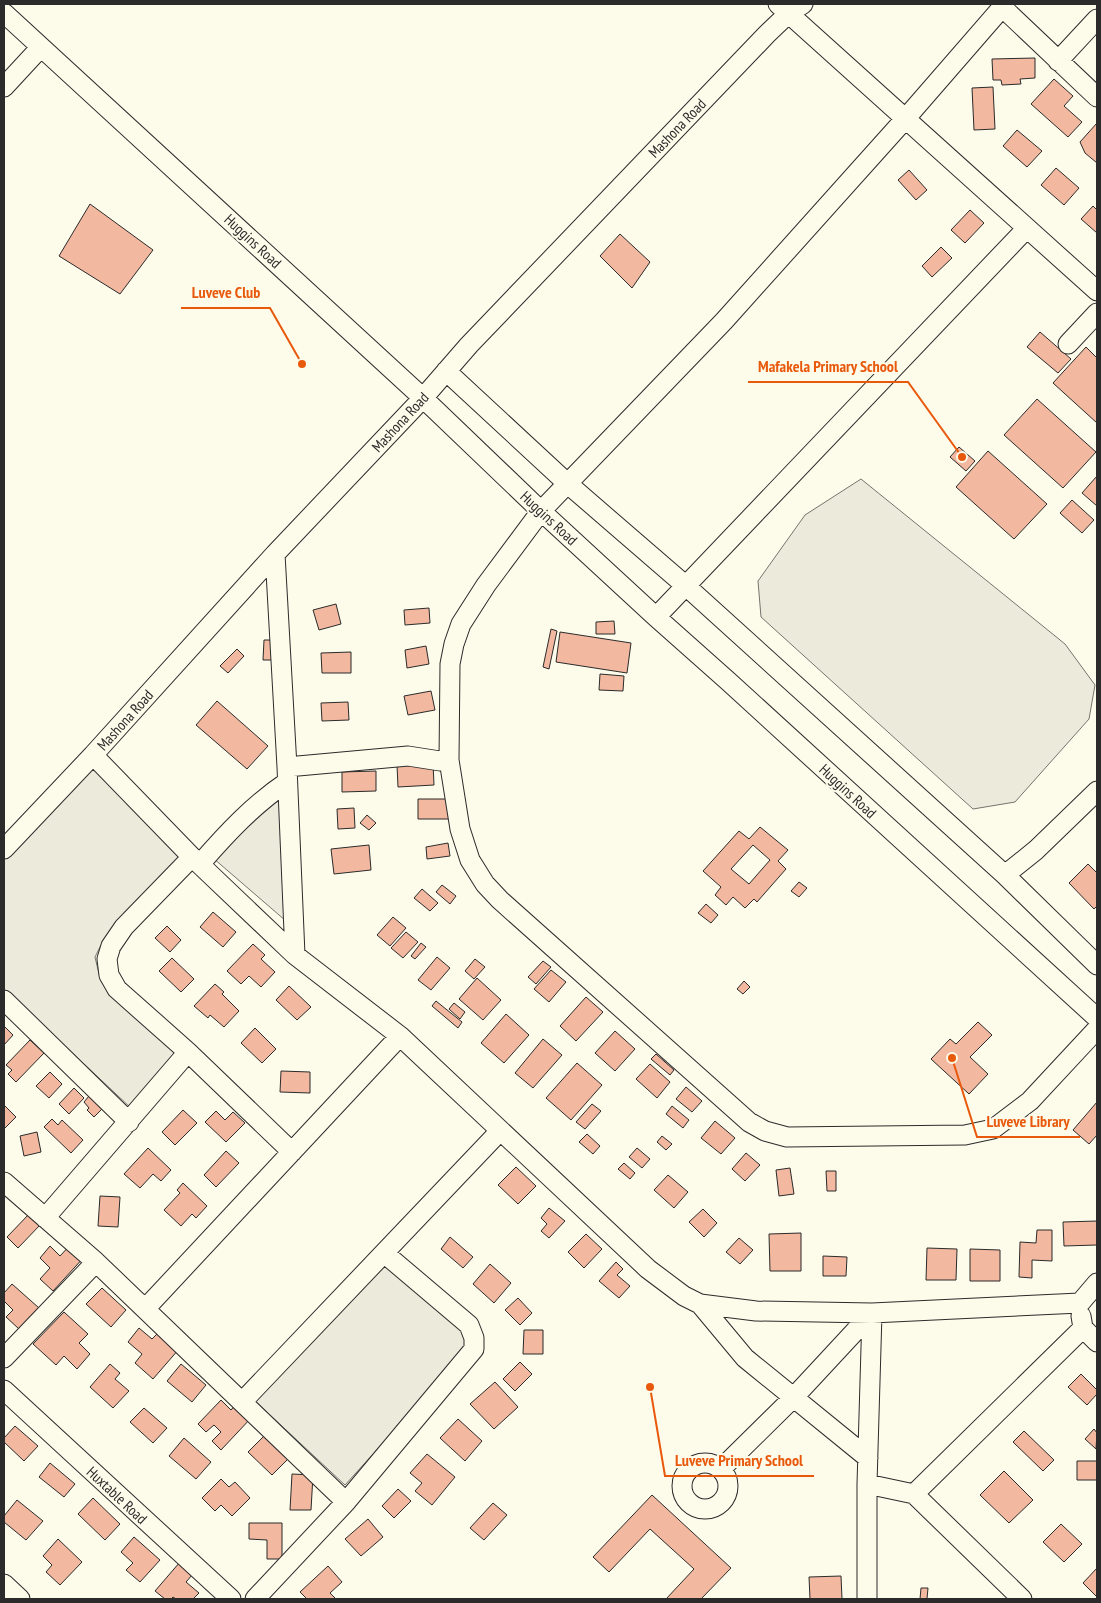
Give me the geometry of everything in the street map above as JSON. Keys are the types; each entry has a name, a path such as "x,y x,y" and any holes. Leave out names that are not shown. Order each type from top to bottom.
{"street":[{"path":"1097,97 1003,6 906,118 724,321 541,512 486,585 461,624 454,644 450,664 449,760 460,829 470,860 485,884 500,900 748,1122 765,1131 787,1137 965,1135 994,1129 1030,1101 1097,1029"},
{"path":"790,7 906,118 1097,291"},
{"name":"Mashona Road","path":"4,849 93,755 275,554 423,398 475,338 767,34 790,7"},
{"name":"Huggins Road","path":"4,13 423,398 541,512 1097,1018"},
{"path":"1058,61 1097,18"},
{"path":"4,87 41,47"},
{"path":"656,617 1027,228"},
{"path":"1068,344 1097,314"},
{"path":"446,371 568,484 686,586 1005,875 1097,965"},
{"path":"275,554 295,955"},
{"path":"93,755 196,861 295,955 400,1036 648,1270 684,1296 700,1304 756,1311 872,1313 1080,1303 1097,1283"},
{"path":"292,1152 188,1052 117,989 109,975 107,959 111,946 124,927 265,797 287,774 408,756 440,761 449,760"},
{"path":"1005,875 1036,850 1097,791"},
{"path":"4,1000 129,1122"},
{"path":"145,1309 400,1036"},
{"path":"45,1218 188,1052"},
{"path":"242,1402 500,1131"},
{"path":"4,1182 96,1262 346,1502"},
{"path":"255,1599 346,1502 474,1349 474,1338 469,1325 384,1253"},
{"path":"4,1358 96,1262"},
{"path":"1080,1303 1083,1328 1097,1342"},
{"path":"700,1304 745,1358 868,1458"},
{"path":"722,1468 794,1397 872,1313"},
{"path":"868,1599 867,1484 872,1313"},
{"path":"914,1494 1083,1328"},
{"name":"Huxtable Road","path":"4,1390 231,1599"},
{"path":"867,1484 914,1494 1022,1599"},
{"path":"4,1584 20,1599"}],"shaded area":[{"path":"861,479 1065,644 1095,685 1089,719 1015,802 973,809 761,617 758,581 805,515"},
{"path":"92,764 183,856 118,922 101,945 95,957 99,974 107,989 181,1053 132,1109 4,989 4,858"},
{"path":"282,791 286,921 213,858"},
{"path":"383,1264 465,1328 467,1350 345,1485 255,1401"}],"building":[{"path":"1035,58 1035,78 1020,79 1021,84 1002,85 1001,80 993,80 992,59"},
{"path":"1054,79 1073,96 1064,106 1082,122 1068,137 1031,104"},
{"path":"993,87 995,129 974,130 972,88"},
{"path":"1097,123 1097,163 1085,153 1080,142"},
{"path":"1017,130 1042,151 1027,167 1003,146"},
{"path":"1056,168 1079,188 1064,205 1041,185"},
{"path":"909,170 927,190 916,200 898,180"},
{"path":"90,204 153,250 120,294 59,256"},
{"path":"1093,206 1097,210 1097,233 1081,219"},
{"path":"970,210 984,223 965,243 951,230"},
{"path":"620,234 650,262 632,288 600,256"},
{"path":"941,247 952,258 932,277 922,266"},
{"path":"1040,332 1071,359 1058,373 1027,347"},
{"path":"1086,347 1097,358 1097,423 1053,383"},
{"path":"1037,399 1096,452 1063,488 1004,435"},
{"path":"959,447 975,461 966,471 950,457"},
{"path":"988,451 1047,504 1014,539 956,487"},
{"path":"1097,476 1097,506 1082,493"},
{"path":"1072,500 1094,520 1082,533 1060,513"},
{"path":"336,604 341,624 319,630 313,610"},
{"path":"429,608 430,623 405,625 404,610"},
{"path":"614,621 615,634 596,634 596,622"},
{"path":"551,629 557,631 549,669 543,667"},
{"path":"560,632 631,643 627,673 556,662"},
{"path":"264,640 276,640 275,660 263,660"},
{"path":"426,646 429,664 407,668 405,650"},
{"path":"237,649 244,656 228,673 220,666"},
{"path":"351,652 351,673 322,673 321,653"},
{"path":"600,674 624,676 623,691 599,690"},
{"path":"431,691 435,710 408,715 404,696"},
{"path":"217,701 268,746 247,769 196,725"},
{"path":"348,702 349,720 322,721 321,703"},
{"path":"433,763 434,785 398,787 397,765"},
{"path":"376,771 376,791 342,792 342,772"},
{"path":"418,799 449,799 449,819 418,819"},
{"path":"354,808 355,828 338,829 337,809"},
{"path":"367,815 376,823 369,830 360,823"},
{"path":"760,827 788,850 778,861 786,869 757,902 754,899 745,908 733,897 726,905 715,895 721,887 703,871 739,831 749,839","holes":["753,845 770,860 749,884 731,869"]},
{"path":"448,843 450,856 427,859 426,847"},
{"path":"369,845 371,870 334,874 331,849"},
{"path":"1088,864 1097,873 1097,906 1094,909 1069,883"},
{"path":"799,882 807,888 799,897 791,891"},
{"path":"442,885 456,896 450,904 436,892"},
{"path":"422,889 438,903 430,911 414,898"},
{"path":"706,904 718,915 711,923 698,913"},
{"path":"213,912 236,932 223,947 200,927"},
{"path":"393,917 406,928 390,946 377,935"},
{"path":"167,926 181,940 170,952 155,938"},
{"path":"406,932 418,942 403,958 391,948"},
{"path":"421,943 426,947 415,959 411,956"},
{"path":"253,944 265,955 261,959 275,972 261,987 249,976 241,984 227,971"},
{"path":"437,957 450,968 431,990 418,980"},
{"path":"172,958 194,979 181,992 159,971"},
{"path":"475,959 485,967 474,979 465,971"},
{"path":"543,961 551,967 536,984 528,977"},
{"path":"551,970 566,982 549,1002 534,989"},
{"path":"477,978 501,1000 483,1020 459,999"},
{"path":"744,981 750,987 743,994 737,989"},
{"path":"215,984 239,1011 224,1027 210,1015 208,1018 194,1006"},
{"path":"289,986 311,1007 297,1020 276,1000"},
{"path":"586,997 603,1012 576,1041 560,1026"},
{"path":"436,1001 462,1022 458,1028 432,1006"},
{"path":"454,1003 465,1012 460,1019 449,1009"},
{"path":"506,1014 529,1035 504,1063 481,1043"},
{"path":"978,1022 992,1035 970,1057 988,1074 969,1094 931,1059 950,1039 956,1044"},
{"path":"4,1026 13,1035 4,1045"},
{"path":"255,1028 276,1049 262,1063 241,1043"},
{"path":"615,1031 635,1049 615,1071 595,1053"},
{"path":"543,1039 562,1055 533,1088 515,1073"},
{"path":"30,1040 44,1053 16,1082 8,1074 12,1070 6,1065"},
{"path":"656,1054 674,1070 670,1075 651,1059"},
{"path":"577,1063 602,1085 571,1120 546,1098"},
{"path":"650,1064 670,1082 657,1098 636,1079"},
{"path":"281,1071 310,1072 310,1093 280,1092"},
{"path":"50,1072 62,1084 49,1098 36,1086"},
{"path":"686,1087 702,1101 692,1112 676,1099"},
{"path":"74,1088 84,1098 69,1114 59,1104"},
{"path":"89,1096 93,1100 96,1096 106,1105 94,1117 87,1110 89,1108 84,1102"},
{"path":"1097,1102 1097,1135 1089,1144 1073,1130"},
{"path":"592,1104 601,1111 585,1129 576,1122"},
{"path":"4,1105 16,1117 4,1129"},
{"path":"672,1106 689,1120 683,1128 666,1114"},
{"path":"183,1110 197,1123 175,1145 162,1132"},
{"path":"216,1111 225,1120 233,1112 245,1123 226,1142 205,1122"},
{"path":"52,1119 58,1125 62,1120 83,1140 71,1153 44,1127"},
{"path":"715,1121 735,1138 721,1154 701,1138"},
{"path":"37,1132 41,1152 24,1156 20,1136"},
{"path":"587,1134 600,1146 593,1154 579,1142"},
{"path":"662,1136 672,1144 666,1150 657,1142"},
{"path":"148,1148 171,1170 161,1181 153,1174 140,1188 124,1174"},
{"path":"637,1148 650,1159 642,1168 629,1157"},
{"path":"226,1151 239,1163 216,1187 204,1175"},
{"path":"746,1153 760,1165 745,1181 732,1169"},
{"path":"624,1163 635,1173 630,1179 618,1169"},
{"path":"516,1167 536,1186 518,1204 498,1185"},
{"path":"790,1168 794,1194 779,1196 776,1170"},
{"path":"826,1171 836,1171 836,1191 827,1191"},
{"path":"668,1175 688,1192 674,1208 654,1190"},
{"path":"183,1183 207,1206 196,1218 192,1214 181,1226 164,1210 180,1193 177,1190"},
{"path":"100,1196 120,1197 118,1227 98,1226"},
{"path":"549,1208 565,1221 549,1238 541,1231 547,1224 541,1218"},
{"path":"703,1209 717,1223 704,1237 689,1222"},
{"path":"30,1213 41,1224 18,1248 7,1237"},
{"path":"1097,1221 1097,1245 1064,1246 1063,1222"},
{"path":"1037,1230 1052,1230 1052,1261 1032,1260 1032,1278 1019,1277 1020,1242 1036,1243"},
{"path":"801,1233 801,1271 770,1271 769,1234"},
{"path":"586,1234 602,1249 584,1268 568,1252"},
{"path":"450,1237 473,1257 463,1268 441,1249"},
{"path":"739,1238 753,1250 740,1264 726,1252"},
{"path":"72,1243 86,1255 53,1291 40,1279 50,1268 40,1258 50,1246 60,1256"},
{"path":"927,1248 957,1249 956,1280 926,1280"},
{"path":"970,1249 1000,1250 1000,1281 970,1281"},
{"path":"823,1256 847,1257 846,1276 823,1276"},
{"path":"616,1262 623,1269 617,1275 630,1286 619,1298 599,1281"},
{"path":"490,1264 511,1283 494,1303 473,1284"},
{"path":"12,1284 39,1308 19,1329 6,1317 13,1310 4,1301 4,1293"},
{"path":"102,1288 126,1310 111,1327 86,1304"},
{"path":"518,1298 532,1313 520,1325 505,1310"},
{"path":"64,1312 88,1334 79,1343 90,1354 77,1369 64,1356 56,1365 33,1344"},
{"path":"139,1328 152,1339 159,1332 179,1349 153,1379 135,1363 142,1354 128,1342"},
{"path":"524,1330 543,1330 543,1354 523,1354"},
{"path":"520,1362 532,1374 515,1391 503,1379"},
{"path":"110,1364 120,1373 115,1379 129,1391 113,1408 90,1387"},
{"path":"181,1364 206,1385 192,1402 167,1381"},
{"path":"1081,1374 1097,1390 1097,1394 1087,1405 1068,1387"},
{"path":"495,1382 518,1407 494,1429 470,1404"},
{"path":"221,1400 231,1410 237,1403 252,1417 221,1450 212,1441 221,1432 214,1425 206,1432 198,1424"},
{"path":"144,1408 167,1428 153,1443 130,1422"},
{"path":"458,1419 482,1441 465,1461 440,1438"},
{"path":"15,1426 38,1446 24,1461 4,1442 4,1438"},
{"path":"1094,1429 1097,1433 1096,1449 1085,1439"},
{"path":"1024,1431 1054,1460 1043,1471 1013,1442"},
{"path":"267,1433 291,1456 272,1475 248,1452"},
{"path":"184,1438 211,1462 196,1479 169,1456"},
{"path":"427,1454 455,1477 432,1505 415,1491 422,1483 410,1473"},
{"path":"1077,1461 1097,1461 1097,1480 1077,1480"},
{"path":"50,1463 75,1484 64,1497 39,1477"},
{"path":"1004,1471 1033,1500 1009,1523 980,1495"},
{"path":"292,1474 313,1475 311,1510 290,1510"},
{"path":"221,1479 229,1487 235,1482 250,1498 232,1516 221,1505 215,1511 202,1498"},
{"path":"398,1489 411,1501 394,1518 382,1506"},
{"path":"652,1495 731,1568 701,1599 666,1599 694,1569 650,1529 609,1572 593,1557"},
{"path":"93,1498 120,1524 105,1540 78,1514"},
{"path":"17,1500 43,1521 26,1540 4,1522 4,1516"},
{"path":"493,1503 507,1515 484,1540 470,1528"},
{"path":"368,1519 383,1537 361,1556 345,1539"},
{"path":"249,1523 282,1523 282,1559 267,1559 267,1540 249,1539"},
{"path":"1061,1524 1082,1544 1064,1562 1043,1542"},
{"path":"134,1537 160,1560 140,1582 126,1570 133,1563 121,1552"},
{"path":"58,1539 82,1562 60,1585 46,1572 52,1565 43,1556"},
{"path":"180,1562 193,1574 186,1582 199,1593 193,1599 176,1599 173,1597 165,1599 155,1591"},
{"path":"328,1566 342,1582 330,1593 336,1599 307,1599 300,1592"},
{"path":"1097,1568 1097,1597 1083,1583"},
{"path":"841,1576 842,1599 810,1599 809,1577"},
{"path":"921,1588 928,1588 927,1599 920,1599"}],"place":[{"name":"Luveve Club","path":"302,364"},
{"name":"Mafakela Primary School","path":"962,457"},
{"name":"Luveve Library","path":"952,1058"},
{"name":"Luveve Primary School","path":"650,1387"}]}
